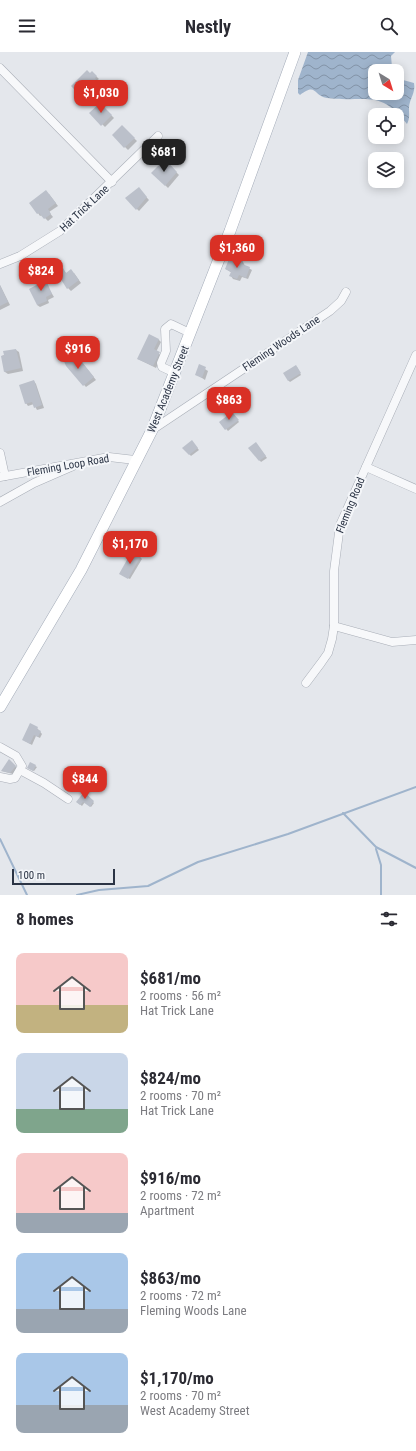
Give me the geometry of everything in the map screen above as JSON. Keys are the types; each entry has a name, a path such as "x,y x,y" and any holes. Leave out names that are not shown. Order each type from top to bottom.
{"main road":[{"name":"West Academy Street","path":"0,707 81,570 135,460 152,430 175,373 295,52"}],"street":[{"path":"0,68 112,182"},
{"name":"Hat Trick Lane","path":"0,264 20,256 60,231 158,136"},
{"name":"Fleming Woods Lane","path":"152,430 330,311 341,300 346,292"},
{"path":"175,373 162,366 161,363 166,351 165,329 171,324 190,333"},
{"name":"Fleming Road","path":"306,683 328,653 334,626 334,571 338,536 344,515 416,355"},
{"path":"0,453 3,477"},
{"name":"Fleming Loop Road","path":"3,477 109,457 135,460"},
{"path":"0,502 34,483 82,461"},
{"path":"366,467 416,489"},
{"path":"334,626 392,642 416,640"},
{"path":"0,747 20,759 22,766 15,778 10,779 0,777"},
{"path":"20,770 44,783 68,799"}],"water":[{"path":"308,52 395,52 391,56 392,64 368,64 368,99 327,98 312,90 305,91 300,95 298,93 298,80"},
{"path":"404,80 414,83 414,90 409,105 409,118 407,124 404,121 404,108 391,108 376,100 404,100"}],"building":[{"path":"87,70 90,73 92,71 97,76 95,78 97,81 87,91 82,86 76,91 71,86"},
{"path":"100,103 112,115 101,126 89,113"},
{"path":"122,125 135,138 124,148 112,135"},
{"path":"165,159 177,172 165,186 151,173"},
{"path":"139,187 147,197 136,210 125,198"},
{"path":"46,190 56,203 48,209 51,214 44,219 39,213 37,214 29,203"},
{"path":"235,258 243,261 242,264 250,267 246,278 239,275 237,279 229,276 231,272 225,269 229,259 234,261"},
{"path":"63,268 66,273 71,269 79,280 67,289 57,273"},
{"path":"46,280 52,294 46,297 47,301 37,305 29,289"},
{"path":"0,285 8,302 0,306"},
{"path":"149,334 159,339 154,349 160,352 153,366 137,359"},
{"path":"16,349 21,368 4,372 1,356 4,355 3,351"},
{"path":"73,354 78,365 82,362 94,377 83,386 66,366 63,359"},
{"path":"199,364 206,367 202,378 195,375"},
{"path":"296,365 301,373 288,381 283,373"},
{"path":"34,380 42,405 34,408 32,402 25,404 19,385"},
{"path":"232,412 239,420 225,430 219,422"},
{"path":"192,440 198,448 189,455 182,448"},
{"path":"256,442 266,456 259,461 248,448"},
{"path":"132,551 141,556 128,579 119,574"},
{"path":"30,723 38,727 37,729 41,731 38,737 34,735 30,744 22,740"},
{"path":"9,759 16,766 10,773 1,771"},
{"path":"30,762 36,765 33,771 27,768"},
{"path":"84,792 94,801 90,807 83,802 80,805 76,802"}],"waterway":[{"path":"77,895 99,890 148,886 198,862 288,834 416,787"},
{"path":"343,813 376,847 416,868"},
{"path":"0,839 27,895"},
{"path":"376,849 381,865 381,895"}]}
